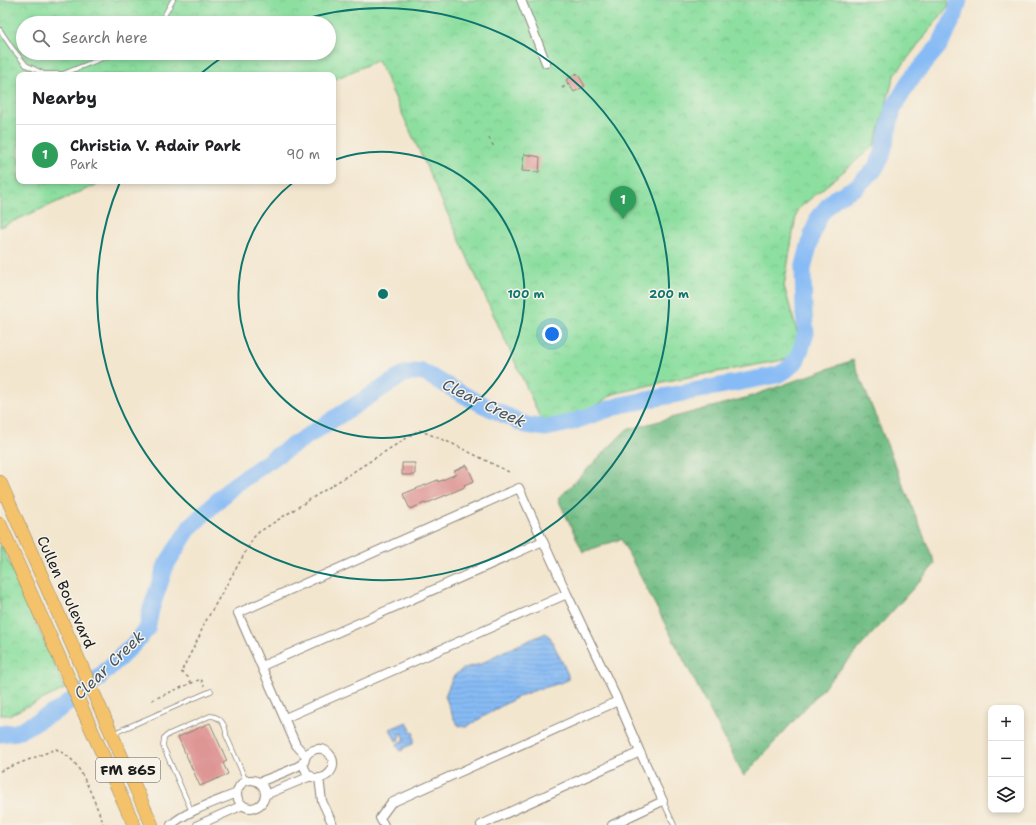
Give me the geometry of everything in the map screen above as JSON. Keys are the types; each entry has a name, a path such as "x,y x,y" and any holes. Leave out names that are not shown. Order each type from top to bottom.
{"main road":[{"name":"Cullen Boulevard","path":"0,482 152,825"},
{"name":"FM 865","path":"0,524 134,825"}],"street":[{"path":"521,0 546,63"},
{"path":"310,776 306,771 305,759 296,745 238,613 519,488 663,801 612,825"},
{"path":"262,666 543,541"},
{"path":"285,718 567,594"},
{"path":"384,825 380,818 391,803 618,701"},
{"path":"259,782 305,759 312,751 322,749 332,758 333,763 327,776 319,778 310,776 265,795 258,806 249,808 238,801 238,787 246,781 254,780 259,782 265,795"},
{"path":"481,825 640,752"},
{"path":"319,778 322,801 333,825"},
{"path":"171,825 176,820 192,812 237,793"},
{"path":"198,825 243,805"}],"lane":[{"path":"164,16 173,0"},
{"path":"0,30 16,53"},
{"path":"22,60 26,65 40,72"},
{"path":"68,72 98,60"},
{"path":"112,734 212,691"},
{"path":"192,812 163,746 164,738 169,734 210,716 220,720 226,728 226,735 246,781"},
{"path":"663,801 674,825"}],"path":[{"path":"562,88 569,84"},
{"path":"489,138 494,147"},
{"path":"191,683 188,677 181,672 203,626 256,535 419,430 509,472"},
{"path":"152,700 201,679 205,687"},
{"path":"0,771 56,749 68,756 78,768 104,825"}],"green space":[{"path":"0,0 948,0 949,5 894,76 875,145 797,210 784,286 798,335 794,358 667,381 613,394 583,415 544,426 378,60 336,79 336,72 16,72 16,184 98,184 0,227"},
{"path":"853,360 935,564 744,776 621,539 583,552 558,499 626,430 749,397"},
{"path":"0,542 65,689 9,715 0,715"}],"water":[{"path":"546,633 550,637 564,666 568,675 568,680 524,694 466,727 459,726 454,719 445,696 453,677 468,667 481,664 500,653"},
{"path":"407,722 411,732 413,732 414,735 413,744 403,748 403,750 400,751 397,744 405,739 402,733 399,734 399,740 396,741 390,729"}],"building":[{"path":"577,73 585,86 574,92 566,80"},
{"path":"524,154 540,157 539,172 522,171"},
{"path":"402,463 415,463 415,475 402,475"},
{"path":"467,465 474,481 464,485 465,487 410,509 403,494 456,474 454,471"},
{"path":"210,723 227,761 223,763 228,774 200,786 178,737"}],"waterway":[{"name":"Clear Creek","path":"0,734 17,732 60,709 87,689 135,643 147,629 151,609 166,565 190,527 233,486 276,456 404,374 421,371 473,400 526,425 546,428 569,423 621,405 777,375 785,371 796,361 806,333 803,269 812,235 819,216 835,198 856,187 874,170 882,156 893,109 910,80 939,46 955,15 959,0"}],"place":[{"name":"Christia V. Adair Park","path":"623,219"}]}
